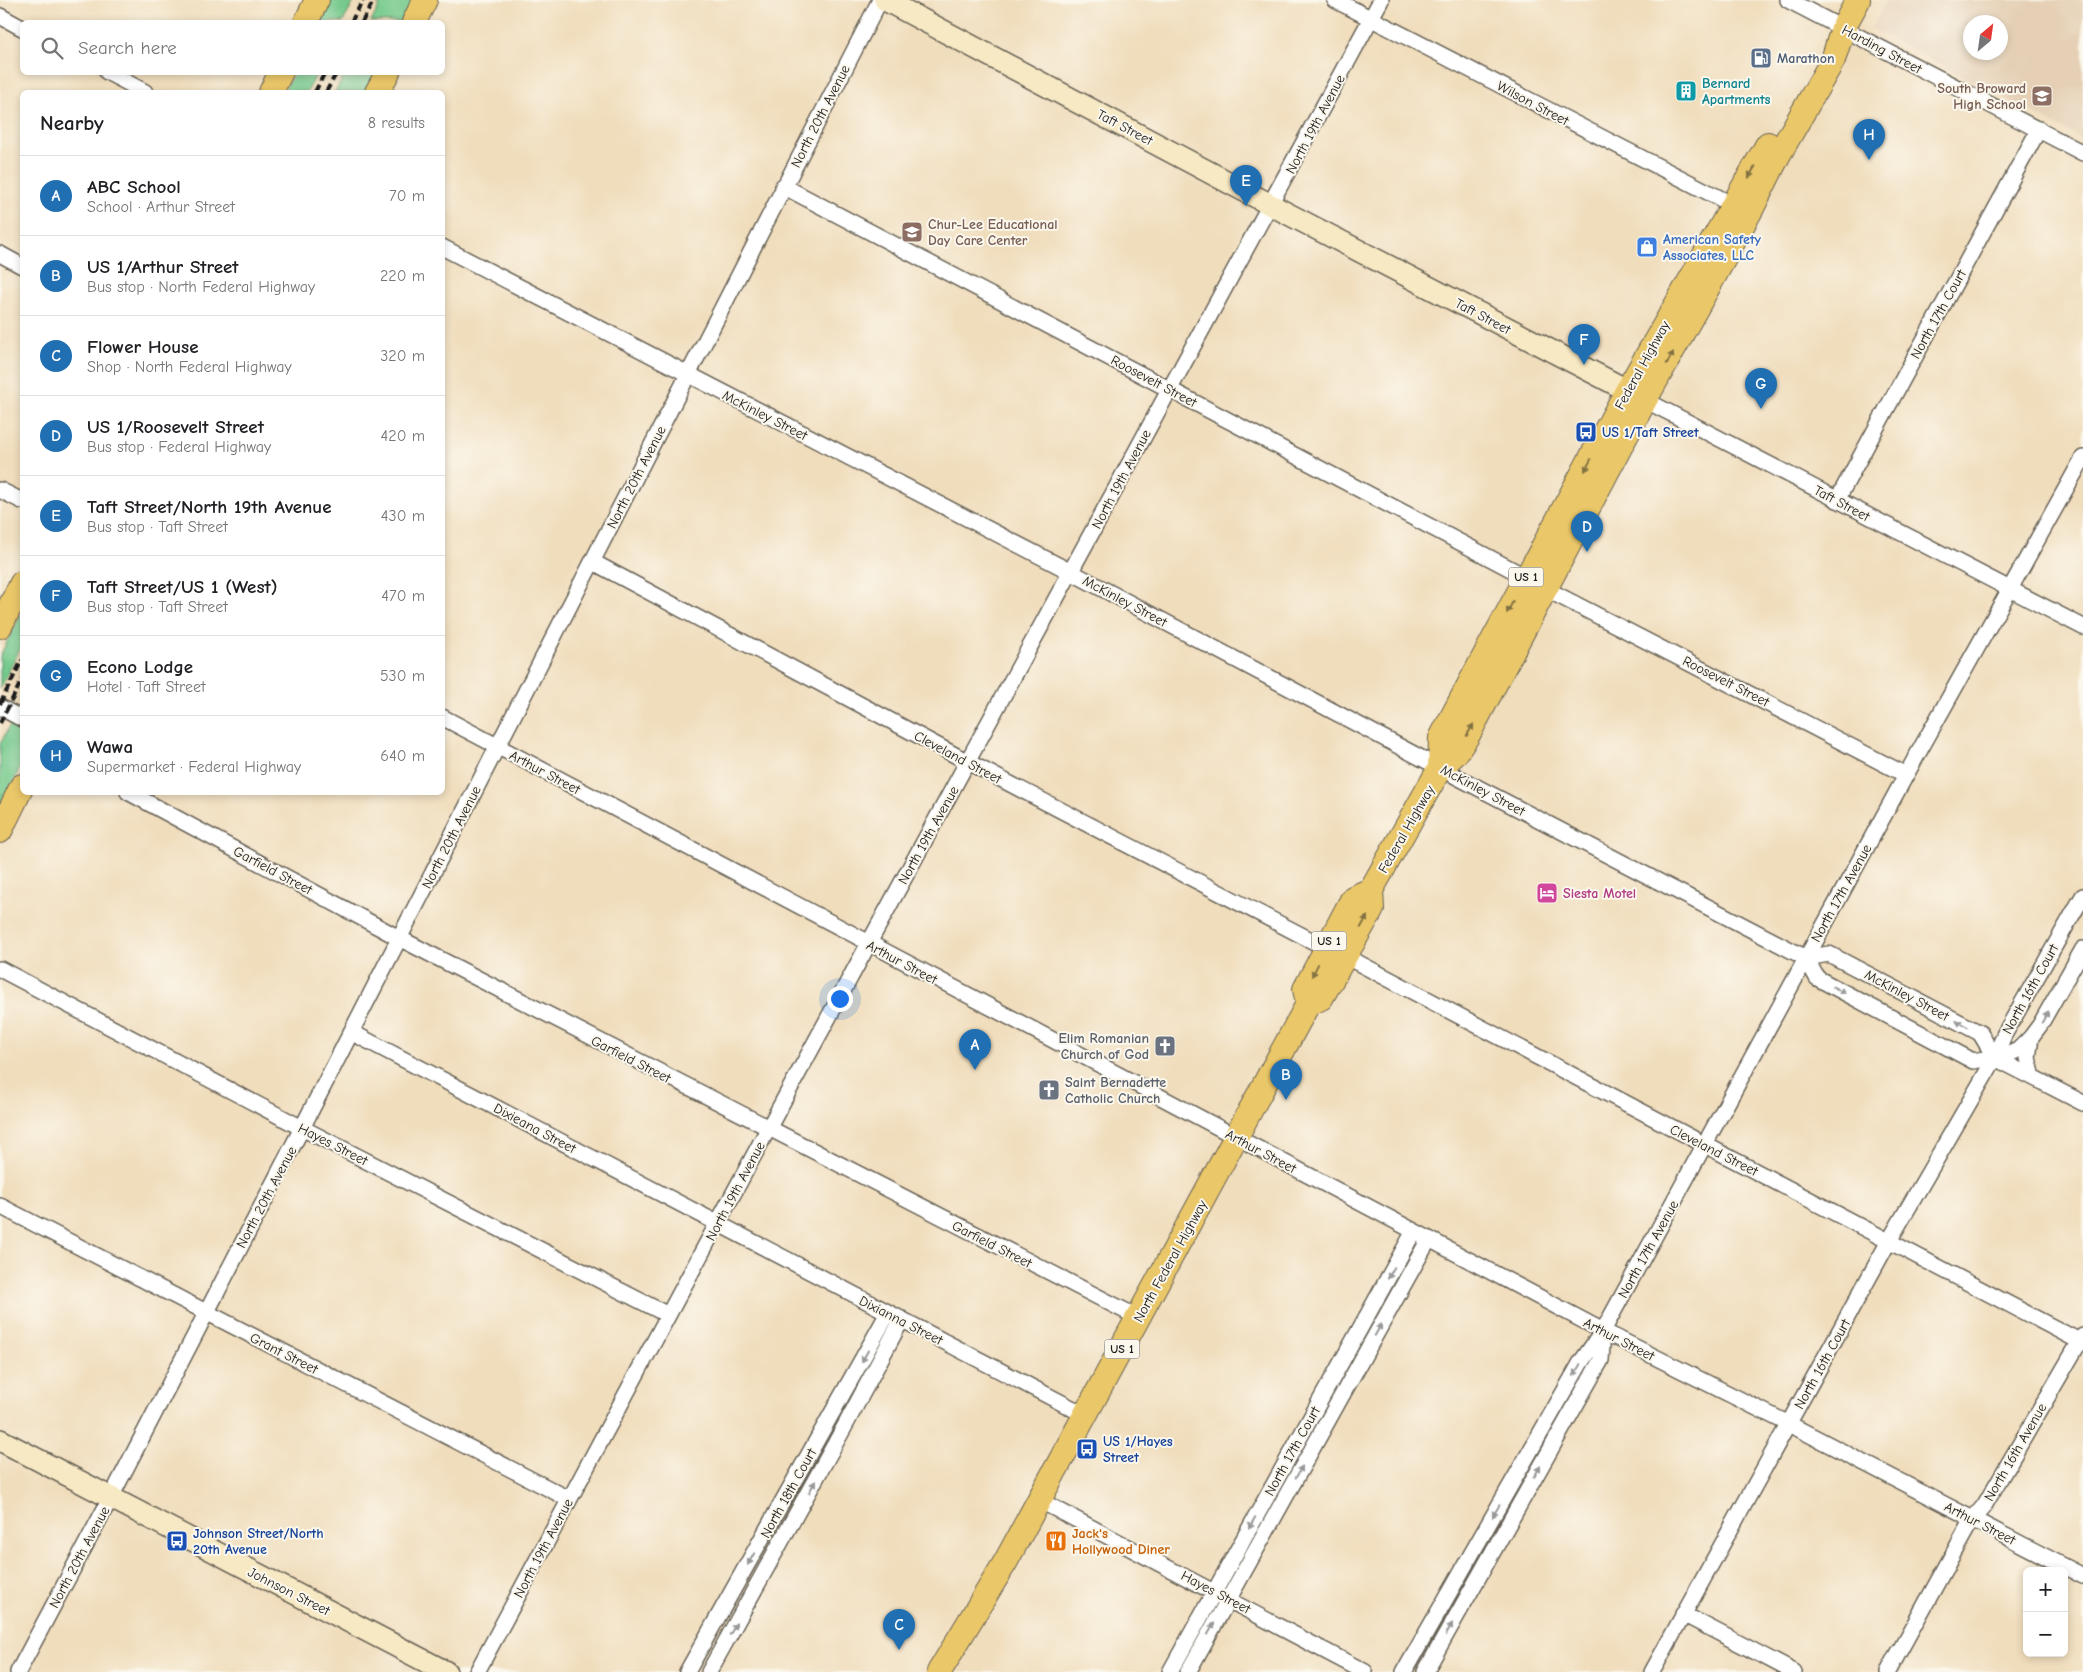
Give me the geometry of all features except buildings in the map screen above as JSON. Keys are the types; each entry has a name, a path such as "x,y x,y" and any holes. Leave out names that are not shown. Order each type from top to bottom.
{"main road":[{"path":"307,20 317,0"},
{"path":"415,20 425,0"},
{"name":"Federal Highway","path":"1440,768 1441,738 1526,577 1636,396 1688,326 1779,154 1833,60 1843,28 1858,0"},
{"name":"Federal Highway","path":"1308,1004 1304,988 1336,952 1353,898 1371,890 1440,768 1456,754 1468,735 1546,589 1636,396 1732,205 1818,54 1843,28"},
{"path":"272,90 280,75"},
{"path":"378,90 386,75"},
{"path":"0,626 20,588"},
{"path":"0,831 20,790"},
{"name":"North Federal Highway","path":"939,1672 1004,1564 1237,1138 1308,1004"}],"street":[{"name":"North 20th Avenue","path":"18,1672 110,1499 205,1312 352,1032 783,186 880,0"},
{"name":"Taft Street","path":"885,0 1271,205 1918,543 2083,627"},
{"name":"Wilson Street","path":"1335,0 1732,205"},
{"name":"North 19th Avenue","path":"478,1672 768,1129 1381,0"},
{"name":"Harding Street","path":"1788,0 2083,153"},
{"path":"0,16 20,27"},
{"path":"114,75 141,90"},
{"name":"North 17th Court","path":"1837,500 2039,129"},
{"name":"Roosevelt Street","path":"783,186 1526,577"},
{"name":"McKinley Street","path":"445,249 1071,572 1440,768 1806,958 1817,978 1973,1061 1996,1058"},
{"path":"0,254 20,265"},
{"name":"North 17th Avenue","path":"1404,1672 1581,1362 1603,1331 1906,774 2083,458"},
{"path":"0,490 20,500"},
{"name":"Cleveland Street","path":"593,562 968,762 2082,1340"},
{"name":"Roosevelt Street","path":"1546,589 1906,774"},
{"path":"0,706 20,719"},
{"name":"Arthur Street","path":"445,719 1603,1331 1789,1424 2083,1576"},
{"name":"Garfield Street","path":"134,795 400,938 1138,1318"},
{"name":"North 16th Court","path":"1652,1672 1889,1241 1996,1058 2004,1035 2083,896"},
{"name":"North 16th Court","path":"1996,1058 2018,1050 2031,1038 2083,950"},
{"name":"McKinley Street","path":"1806,958 1829,954 1837,958 1980,1034 1996,1058 2083,1103"},
{"name":"Hayes Street","path":"0,969 302,1128 668,1315"},
{"name":"Dixieana Street","path":"352,1032 718,1224"},
{"path":"2031,1038 2028,1058 2033,1077"},
{"name":"Grant Street","path":"0,1206 569,1499"},
{"name":"Dixianna Street","path":"718,1224 1085,1415"},
{"name":"North 17th Court","path":"1170,1672 1414,1231"},
{"name":"North 17th Court","path":"1188,1672 1429,1239"},
{"name":"North 18th Court","path":"687,1672 895,1316"},
{"name":"North 18th Court","path":"709,1672 842,1432 895,1316"},
{"name":"North 17th Avenue","path":"1425,1672 1601,1360 1603,1331"},
{"name":"North 16th Avenue","path":"1888,1672 1972,1520 1984,1506 2082,1340"},
{"name":"Johnson Street","path":"0,1440 110,1499 446,1672"},
{"name":"Hayes Street","path":"1039,1500 1365,1672"},
{"path":"1684,1614 1794,1672"}],"shaded area":[{"name":"South Broward High School","path":"1887,0 2083,0 2083,139 1871,28"}],"green space":[{"path":"331,0 355,0 344,20 320,20"},
{"path":"382,0 414,0 403,20 372,20"},
{"path":"293,75 316,75 308,90 284,90"},
{"path":"345,75 376,75 367,90 336,90"},
{"path":"20,616 20,649 0,689 0,656"},
{"path":"11,723 20,736 20,765 0,807 0,744"}],"railway":[{"path":"352,20 363,0"},
{"path":"363,20 374,0"},
{"path":"316,90 324,75"},
{"path":"327,90 335,75"},
{"path":"0,704 20,664"},
{"path":"0,723 20,684"}],"place":[{"name":"Marathon","path":"1761,58"},
{"name":"Bernard Apartments","path":"1686,91"},
{"name":"South Broward High School","path":"2042,96"},
{"name":"Wawa","path":"1869,160"},
{"name":"Taft Street/North 19th Avenue","path":"1246,206"},
{"name":"Chur-Lee Educational Day Care Center","path":"912,232"},
{"name":"American Safety Associates, LLC","path":"1647,247"},
{"name":"Taft Street/US 1 (West)","path":"1584,365"},
{"name":"Econo Lodge","path":"1761,409"},
{"name":"US 1/Taft Street","path":"1586,432"},
{"name":"US 1/Roosevelt Street","path":"1587,552"},
{"name":"Siesta Motel","path":"1547,893"},
{"name":"Elim Romanian Church of God","path":"1165,1046"},
{"name":"ABC School","path":"975,1070"},
{"name":"Saint Bernadette Catholic Church","path":"1049,1090"},
{"name":"US 1/Arthur Street","path":"1286,1100"},
{"name":"US 1/Hayes Street","path":"1087,1449"},
{"name":"Johnson Street/North 20th Avenue","path":"177,1541"},
{"name":"Jack's Hollywood Diner","path":"1056,1541"},
{"name":"Flower House","path":"899,1650"}]}
